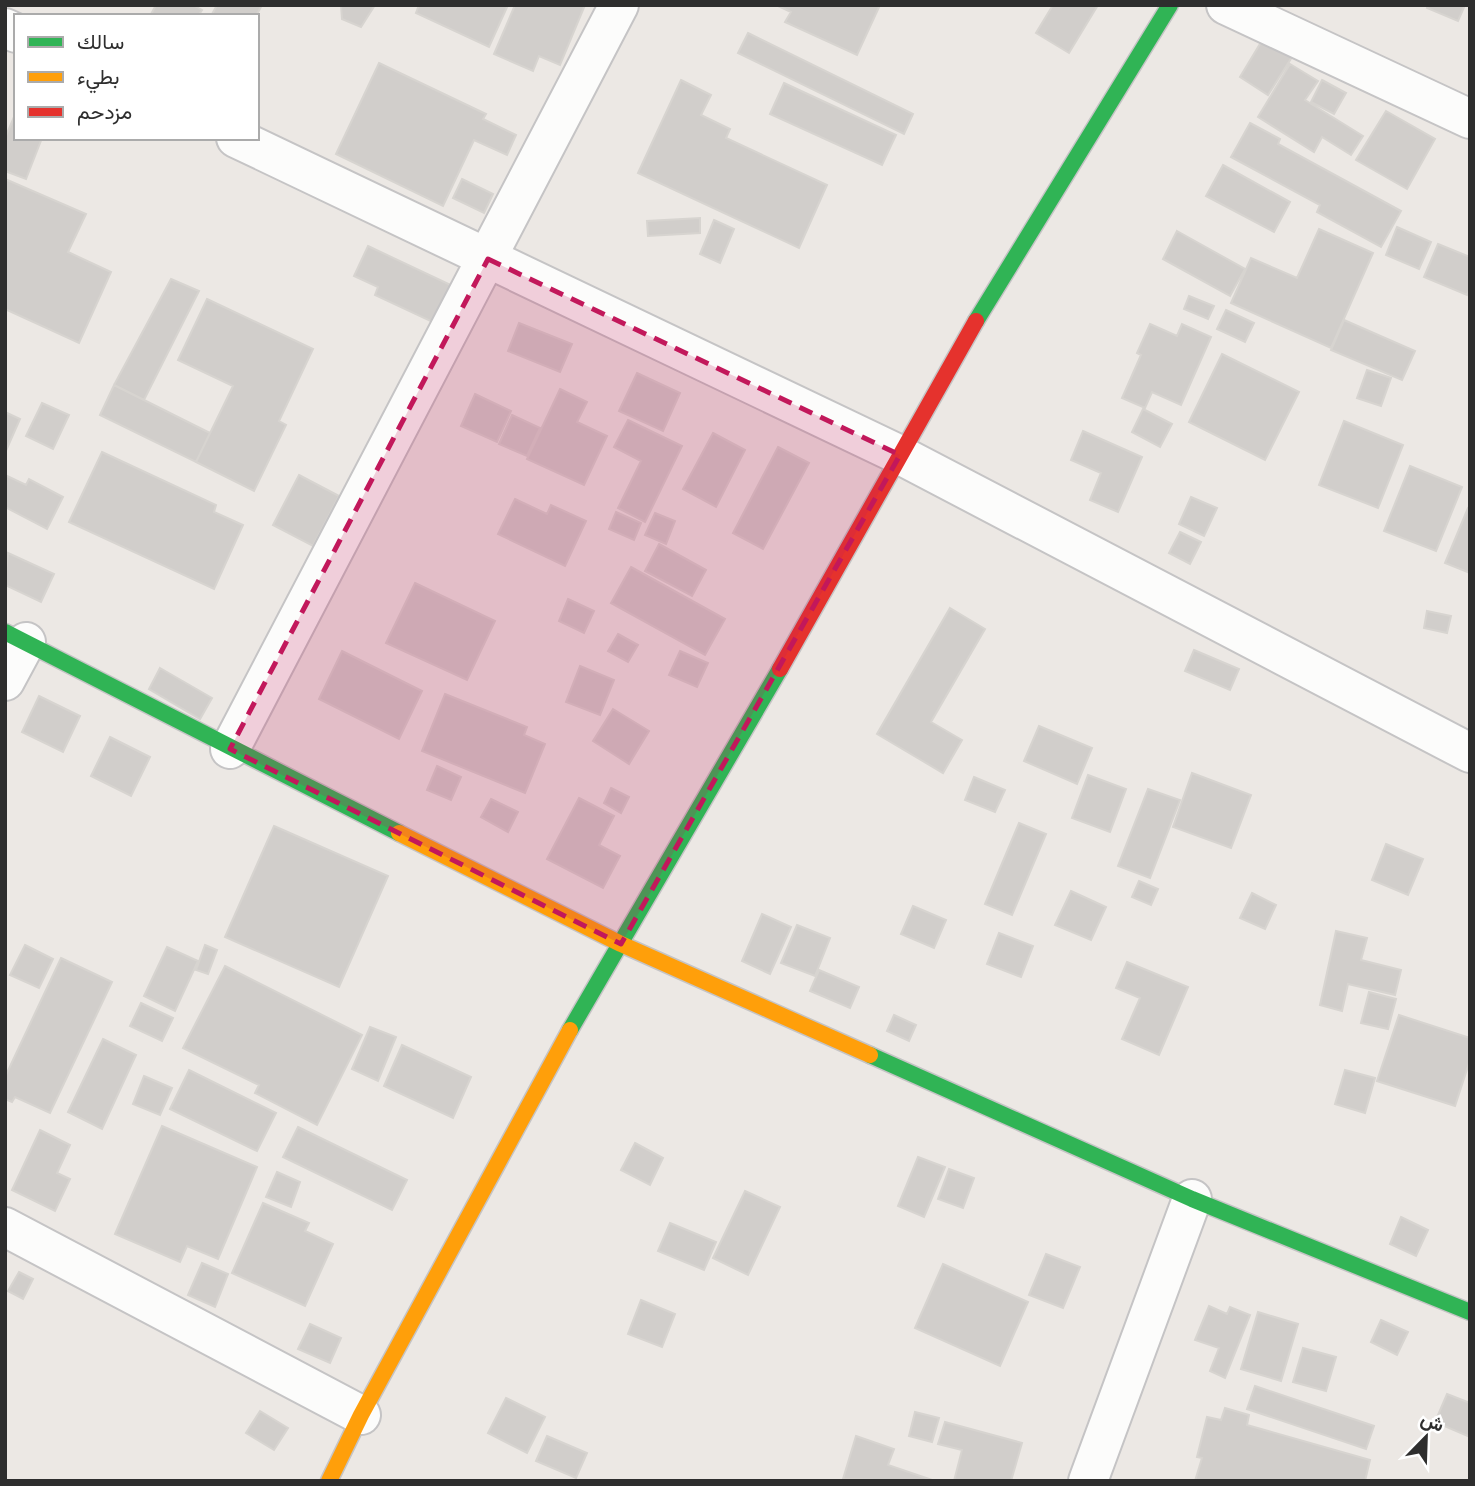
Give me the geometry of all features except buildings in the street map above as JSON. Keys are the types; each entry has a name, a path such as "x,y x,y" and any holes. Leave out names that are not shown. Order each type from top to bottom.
{"street":[{"path":"230,749 619,5"},
{"path":"329,1481 361,1415 553,1059 1005,270 1170,5"},
{"path":"1226,5 1470,118"},
{"path":"240,140 900,455 1470,753"},
{"path":"5,681 15,637 230,749 621,944 1192,1199 1470,1312"},
{"path":"1088,1481 1192,1199"},
{"path":"5,1227 361,1415"}],"highlighted area":[{"path":"488,259 900,455 621,944 230,749"}],"traffic: fast":[{"path":"976,321 1170,5"},
{"path":"5,632 399,833"},
{"path":"570,1030 780,669"},
{"path":"870,1055 1192,1199 1470,1312"}],"traffic: slow":[{"path":"399,833 621,944 870,1055"},
{"path":"329,1481 361,1415 570,1030"}],"traffic: jam":[{"path":"780,669 976,321"}]}
